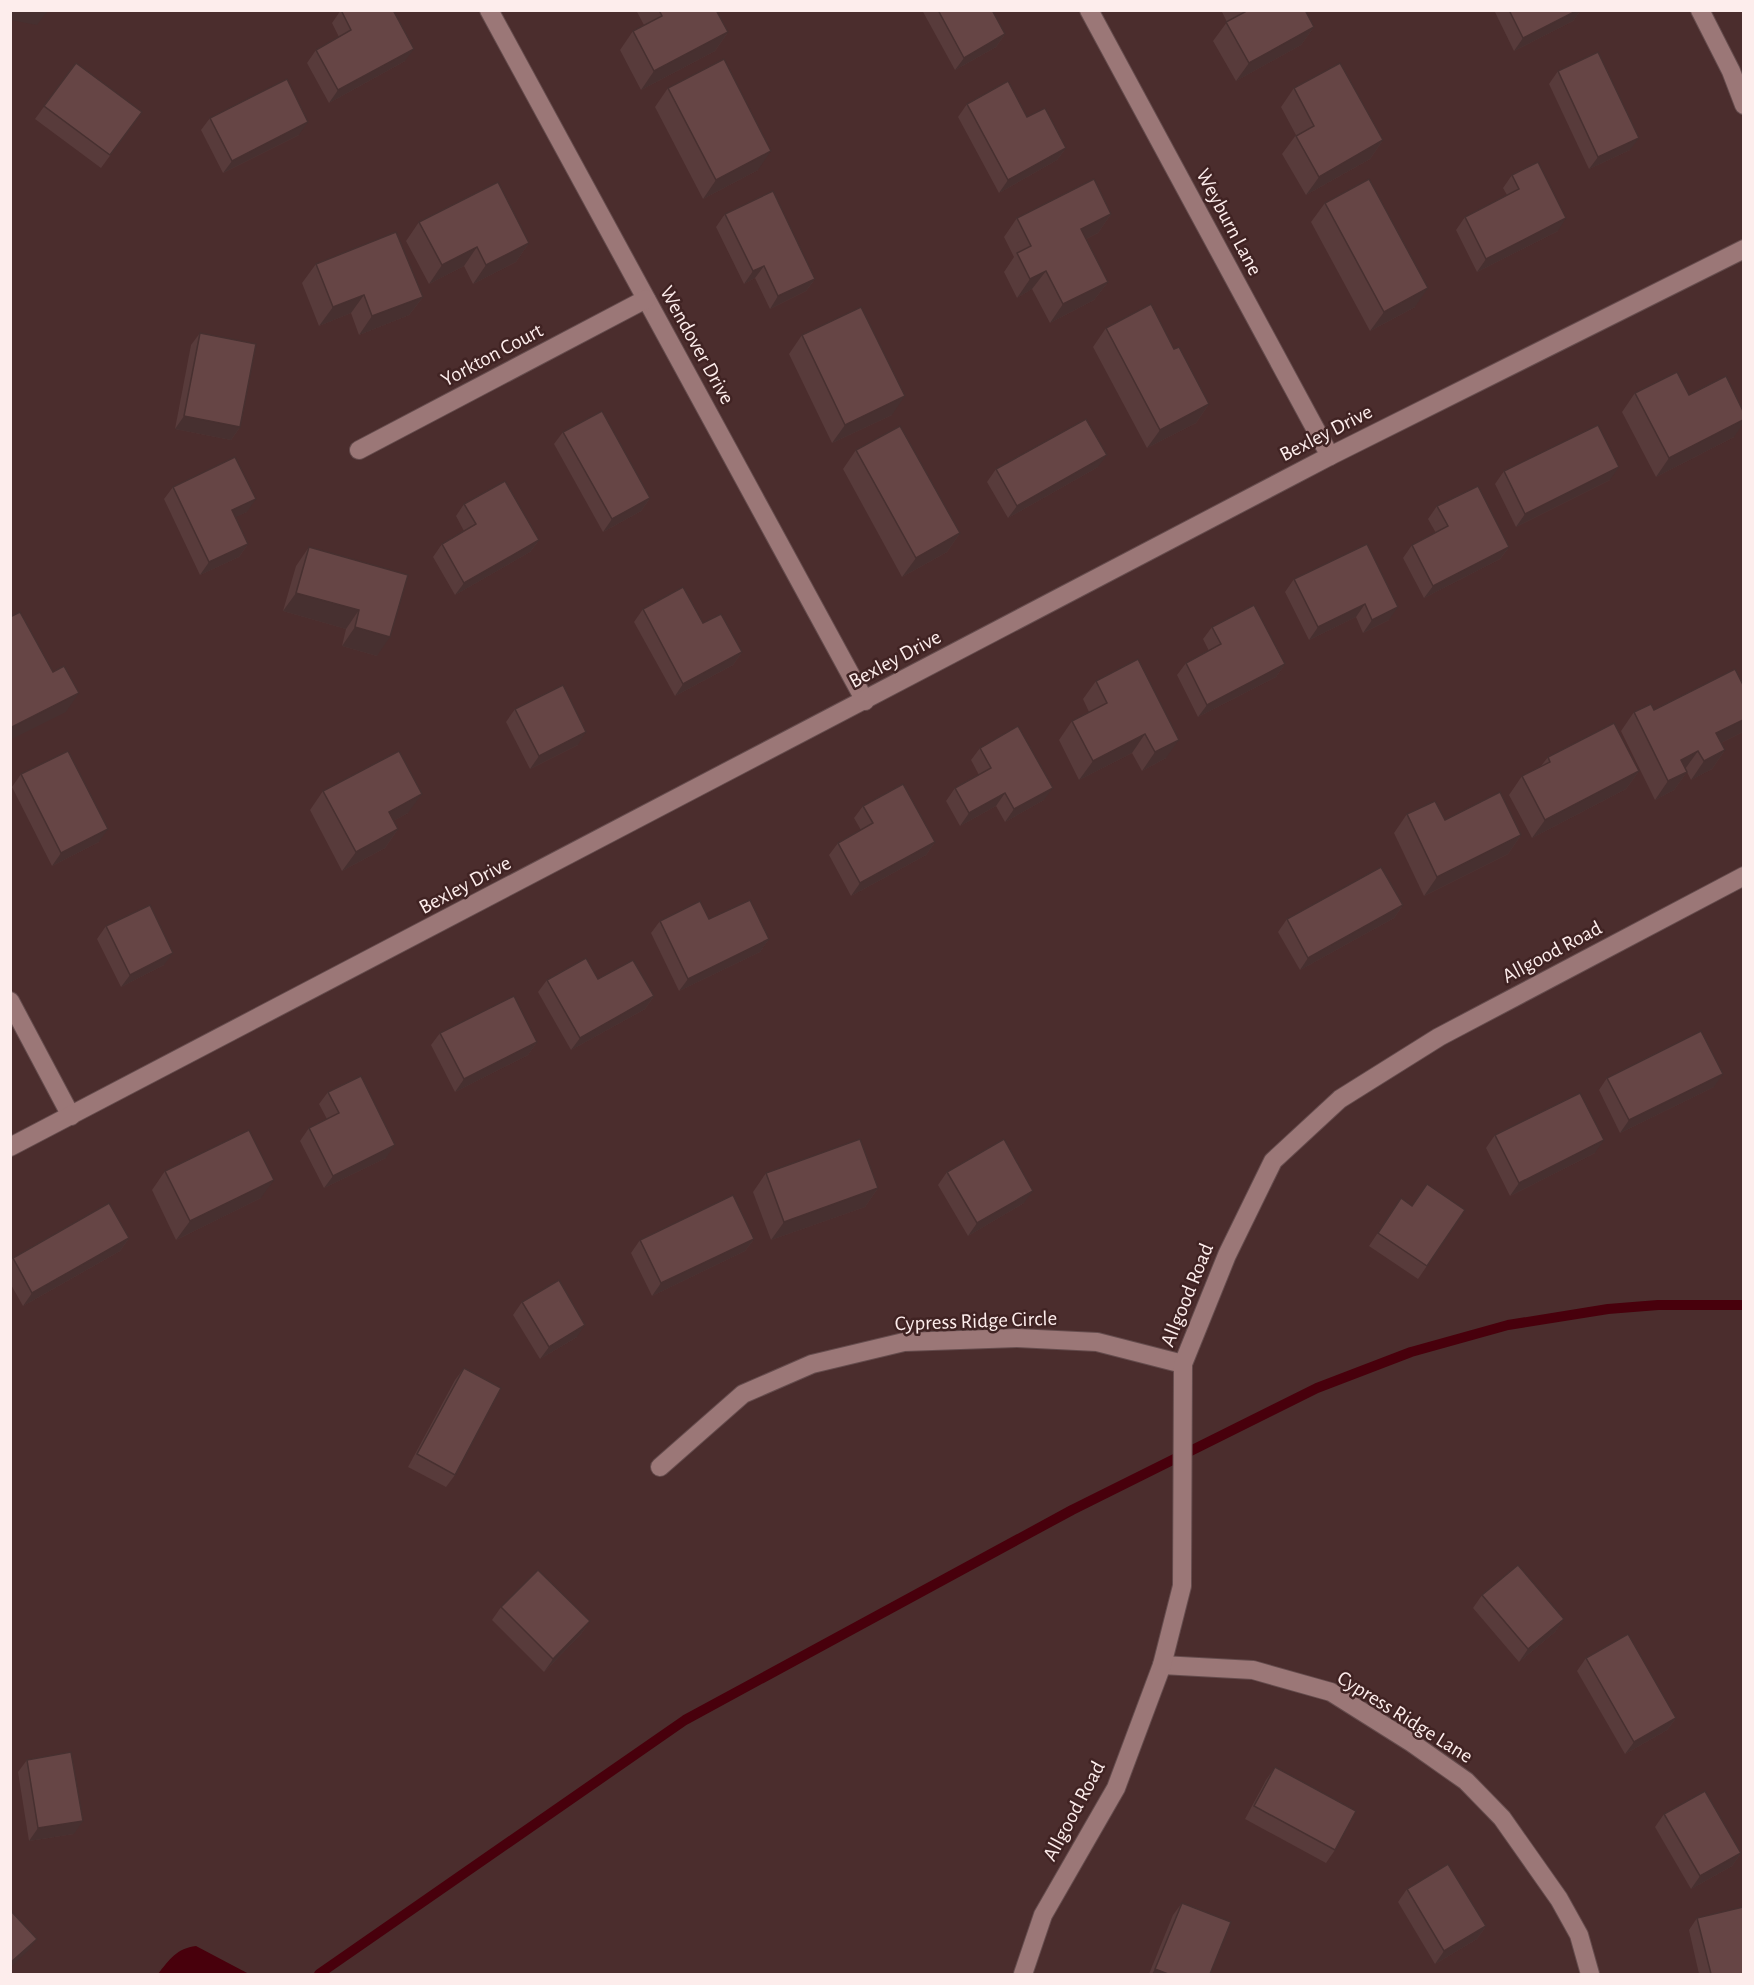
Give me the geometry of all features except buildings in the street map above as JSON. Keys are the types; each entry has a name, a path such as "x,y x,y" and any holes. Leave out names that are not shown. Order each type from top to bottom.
{"street":[{"name":"Wendover Drive","path":"489,10 865,701"},
{"name":"Weyburn Lane","path":"1089,10 1329,456"},
{"path":"1700,10 1731,71 1743,105"},
{"name":"Bexley Drive","path":"10,1147 1329,456 1743,249"},
{"name":"Yorkton Court","path":"359,450 646,299"},
{"name":"Allgood Road","path":"1023,1974 1042,1915 1116,1788 1162,1665 1182,1586 1183,1364 1227,1255 1273,1161 1340,1100 1439,1037 1743,876"},
{"path":"10,1001 71,1116"},
{"name":"Cypress Ridge Circle","path":"660,1467 743,1394 812,1364 904,1342 1017,1338 1097,1342 1183,1364"},
{"name":"Cypress Ridge Lane","path":"1162,1665 1253,1670 1331,1692 1412,1743 1466,1781 1502,1818 1558,1899 1579,1935 1590,1974"}],"shaded area":[{"path":"196,1946 249,1974 158,1974 179,1952"}],"waterway":[{"path":"319,1974 685,1720 1072,1510 1317,1388 1411,1352 1508,1325 1608,1309 1658,1305 1744,1305"}]}
